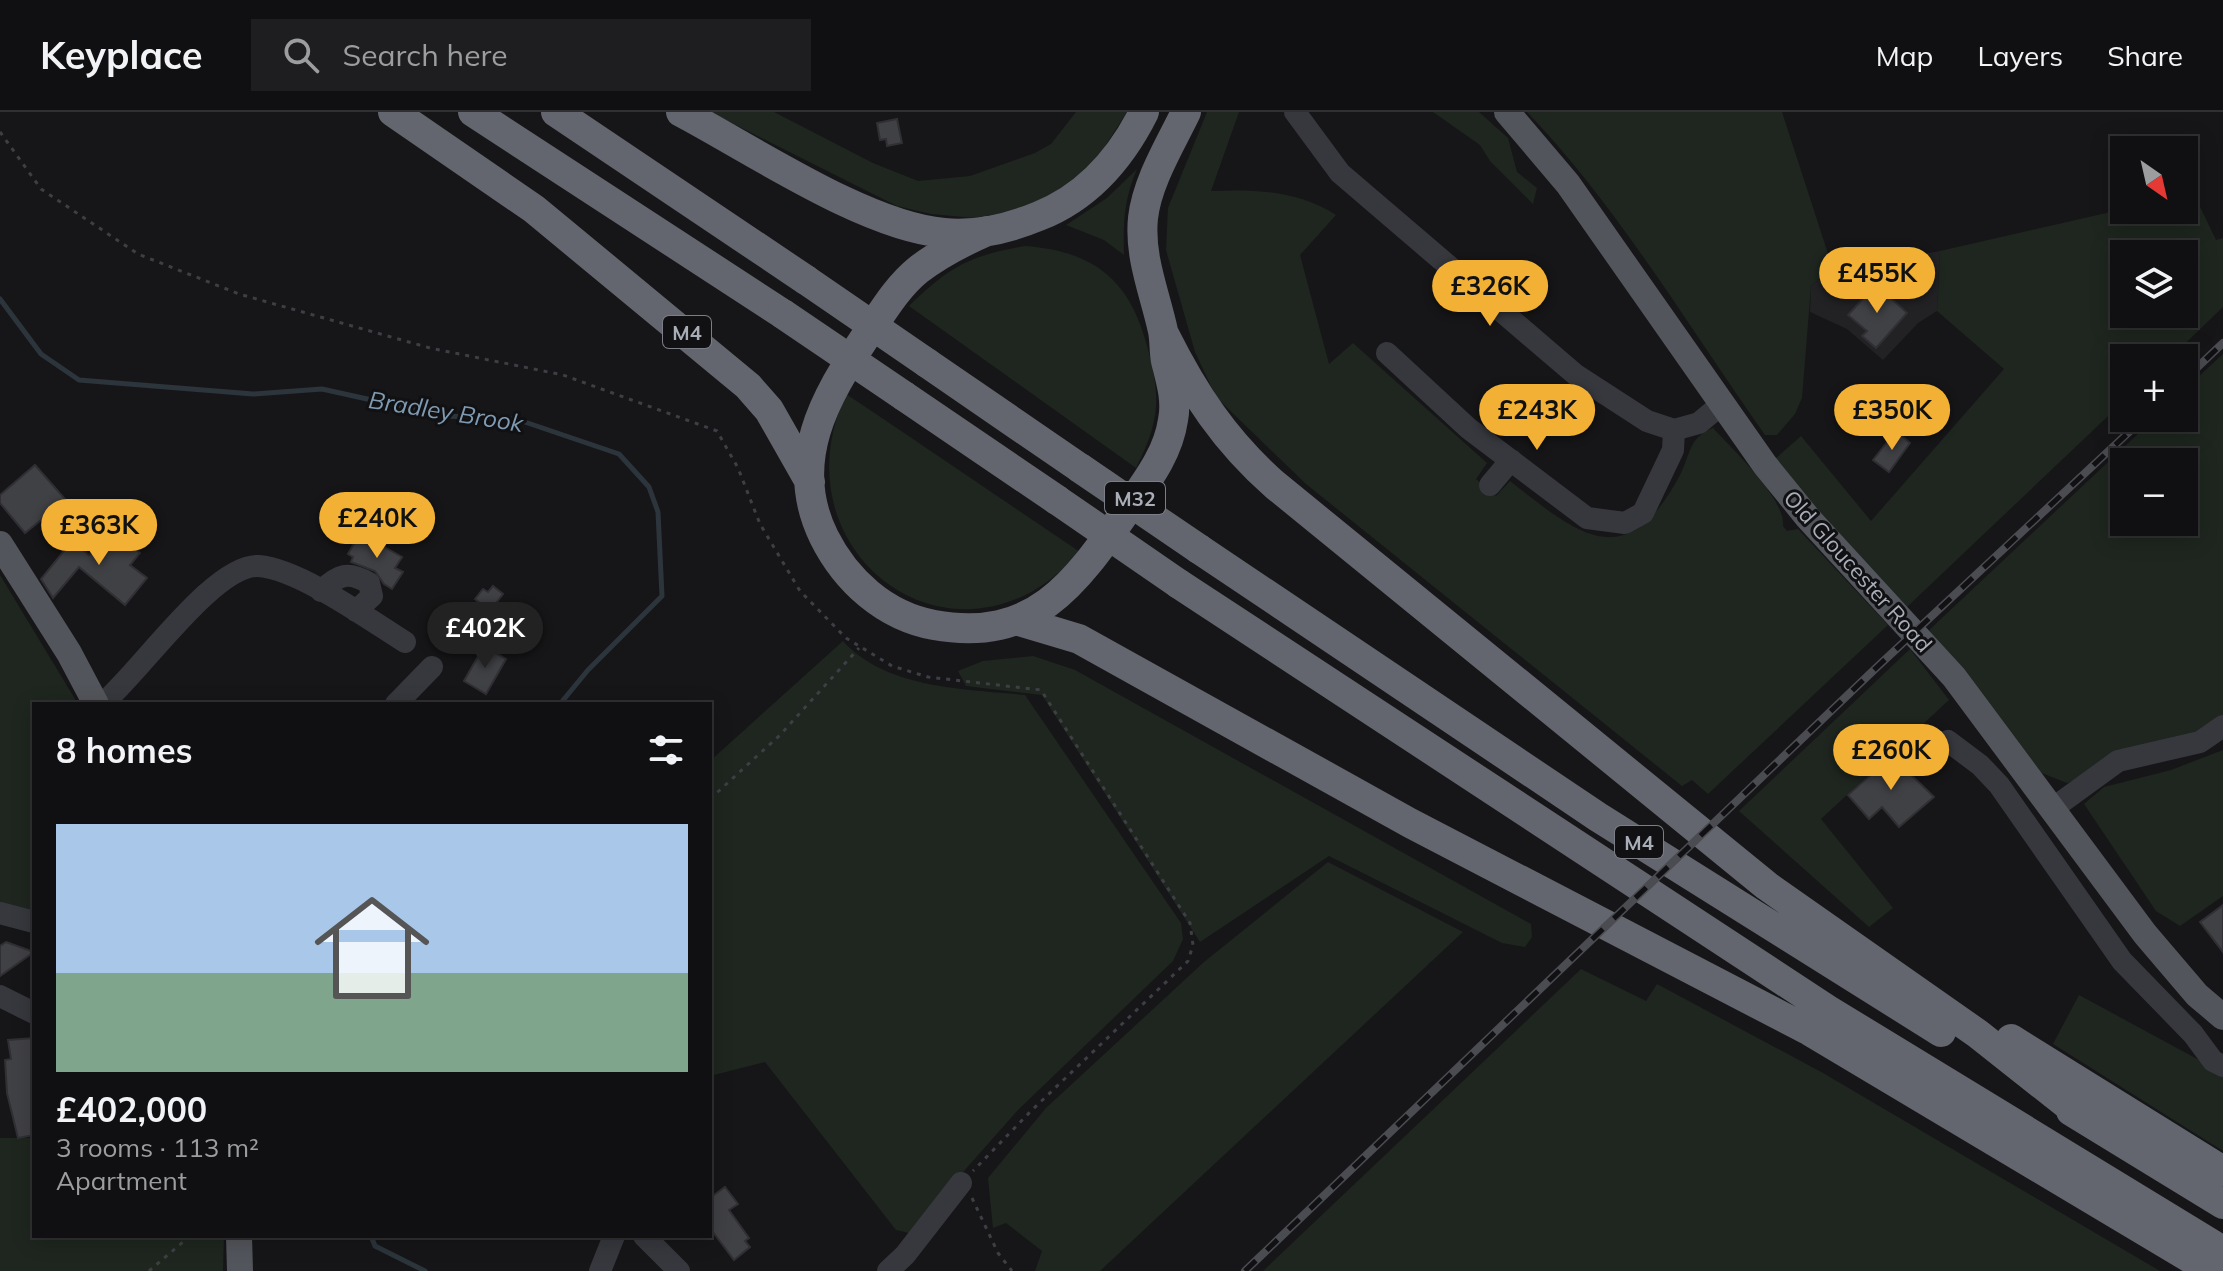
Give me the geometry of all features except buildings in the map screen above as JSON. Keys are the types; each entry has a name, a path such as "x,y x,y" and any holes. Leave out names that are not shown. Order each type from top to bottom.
{"highway":[{"name":"M4","path":"393,112 534,209 748,386 769,410 810,482"},
{"name":"M4","path":"473,112 783,314 1179,584 1817,1003 2223,1251"},
{"name":"M4","path":"556,112 1598,817 2223,1204"},
{"path":"681,112 887,220 945,233 987,231"},
{"name":"M32","path":"1144,112 1112,164 1084,191 1041,215 987,231 947,249 916,271 893,295 831,389 812,443 810,482 816,518 832,551 859,585 887,607 932,624 951,627 994,626 1038,611 1071,585 1154,471 1169,437 1174,414 1164,334 1145,261 1143,217 1153,182 1186,112"},
{"name":"M4","path":"1164,334 1191,388 1239,453 1767,886 1978,1034 2088,1121"},
{"path":"1016,620 1079,639 1410,823 1810,1031 2212,1271"},
{"name":"M4","path":"1564,719 1772,879 1872,951 2223,1171"}],"main road":[{"name":"Old Gloucester Road","path":"1507,112 1568,184 1765,465 1808,518 1954,677 2145,934 2197,995 2223,1017"},
{"path":"0,544 80,659 95,702"},
{"path":"239,1238 240,1271"}],"street":[{"path":"1295,112 1340,173 1576,375 1647,421 1674,430 1699,423 1723,403"},
{"path":"1387,353 1468,428 1576,513 1587,518 1625,523 1636,520 1650,503 1673,450 1674,430"},
{"path":"1490,485 1511,460"},
{"path":"104,702 122,688 197,602 237,571 250,566 269,567 321,591 405,642"},
{"path":"398,702 432,667"},
{"path":"2052,809 2118,761 2200,742 2223,726"},
{"path":"1916,760 1948,741 1980,765 1999,785 2122,961 2193,1034 2213,1061 2223,1066"},
{"path":"0,913 32,921"},
{"path":"0,996 32,1012"},
{"path":"888,1271 905,1255 961,1183"},
{"path":"600,1271 613,1238"},
{"path":"646,1238 679,1271"}],"path":[{"path":"0,132 41,189 138,254 239,294 430,348 563,375 717,431"},
{"path":"712,797 780,735 860,646"},
{"path":"1012,1271 998,1253 978,1204 961,1183 1031,1111 1188,961 1193,945 1190,923 1041,690"},
{"path":"149,1271 188,1238"}],"shaded area":[{"path":"710,112 774,112 873,163 918,181 970,176 1035,153 1051,144 1076,112 1127,112 1093,165 1066,185 1023,210 974,218 931,214 897,206"},
{"path":"1207,112 1239,112 1211,191 1292,196 1336,215 1300,255 1329,364 1353,343 1487,463 1476,479 1496,496 1510,481 1580,530 1601,536 1621,536 1640,526 1660,507 1680,475 1694,442 1713,428 1767,489 1776,502 1787,531 1798,529 1888,625 1708,794 1692,780 1682,786 1306,484 1216,397 1195,352 1166,250 1168,208"},
{"path":"1433,112 1479,112 1508,138 1517,172 1537,188 1533,204 1490,161 1480,145"},
{"path":"1527,112 1782,112 1833,269 1811,286 1802,398 1795,414 1777,435 1765,435 1591,186"},
{"path":"1137,169 1125,211 1124,255 1104,240 1066,225 1107,198"},
{"path":"2198,202 2216,240 2223,238 2223,307 2185,344 2110,344 2110,414 1907,607 1845,542 1775,459 1801,436 1871,521 2004,369 1937,311 1940,251 2110,212 2110,224 2198,224"},
{"path":"1025,246 1070,254 1088,262 1104,272 1129,301 1146,342 1156,392 1154,421 1136,468 909,306 961,265 989,254"},
{"path":"1940,251 1937,311 1918,323 1883,360 1847,329 1810,312 1811,286 1833,269"},
{"path":"2223,354 2223,719 2212,729 2067,783 2039,772 1927,632 2110,460 2110,536 2198,536 2198,448 2123,448 2140,432 2198,432 2198,377"},
{"path":"846,394 1080,552 1032,591 982,608 933,605 890,585 856,551 834,506 830,453"},
{"path":"0,575 77,702 32,702 32,914 0,908"},
{"path":"843,641 861,657 904,678 952,688 1025,695 1181,923 1183,939 1173,961 1018,1110 909,1233 896,1230 765,1062 712,1075 712,759"},
{"path":"1910,649 1949,700 1821,819 1893,908 1869,927 1739,811"},
{"path":"1033,656 1075,670 1531,924 1532,937 1525,947 1502,943 1329,856 1200,942 1042,695 966,686 958,671 983,661"},
{"path":"2223,750 2223,896 2180,926 2156,911 2084,804 2104,787 2171,770"},
{"path":"1328,862 1463,932 1100,1271 1035,1271 1042,1251 1006,1223 993,1228 988,1178 1046,1108 1204,962"},
{"path":"1581,969 1646,1001 1657,984 1823,1073 2160,1271 1263,1271"},
{"path":"2079,995 2223,1073 2223,1151 2053,1044"},
{"path":"0,1138 32,1138 32,1238 224,1238 223,1271 0,1271"}],"waterway":[{"name":"Bradley Brook","path":"0,299 41,354 79,380 253,394 322,389 444,416 516,419 619,454 649,487 658,512 662,596 588,670 562,702"},
{"name":"Bradley Brook","path":"372,1238 375,1246 425,1271"}],"railway":[{"path":"2198,367 2223,343"},
{"path":"1245,1271 1876,668 2129,432"}]}
